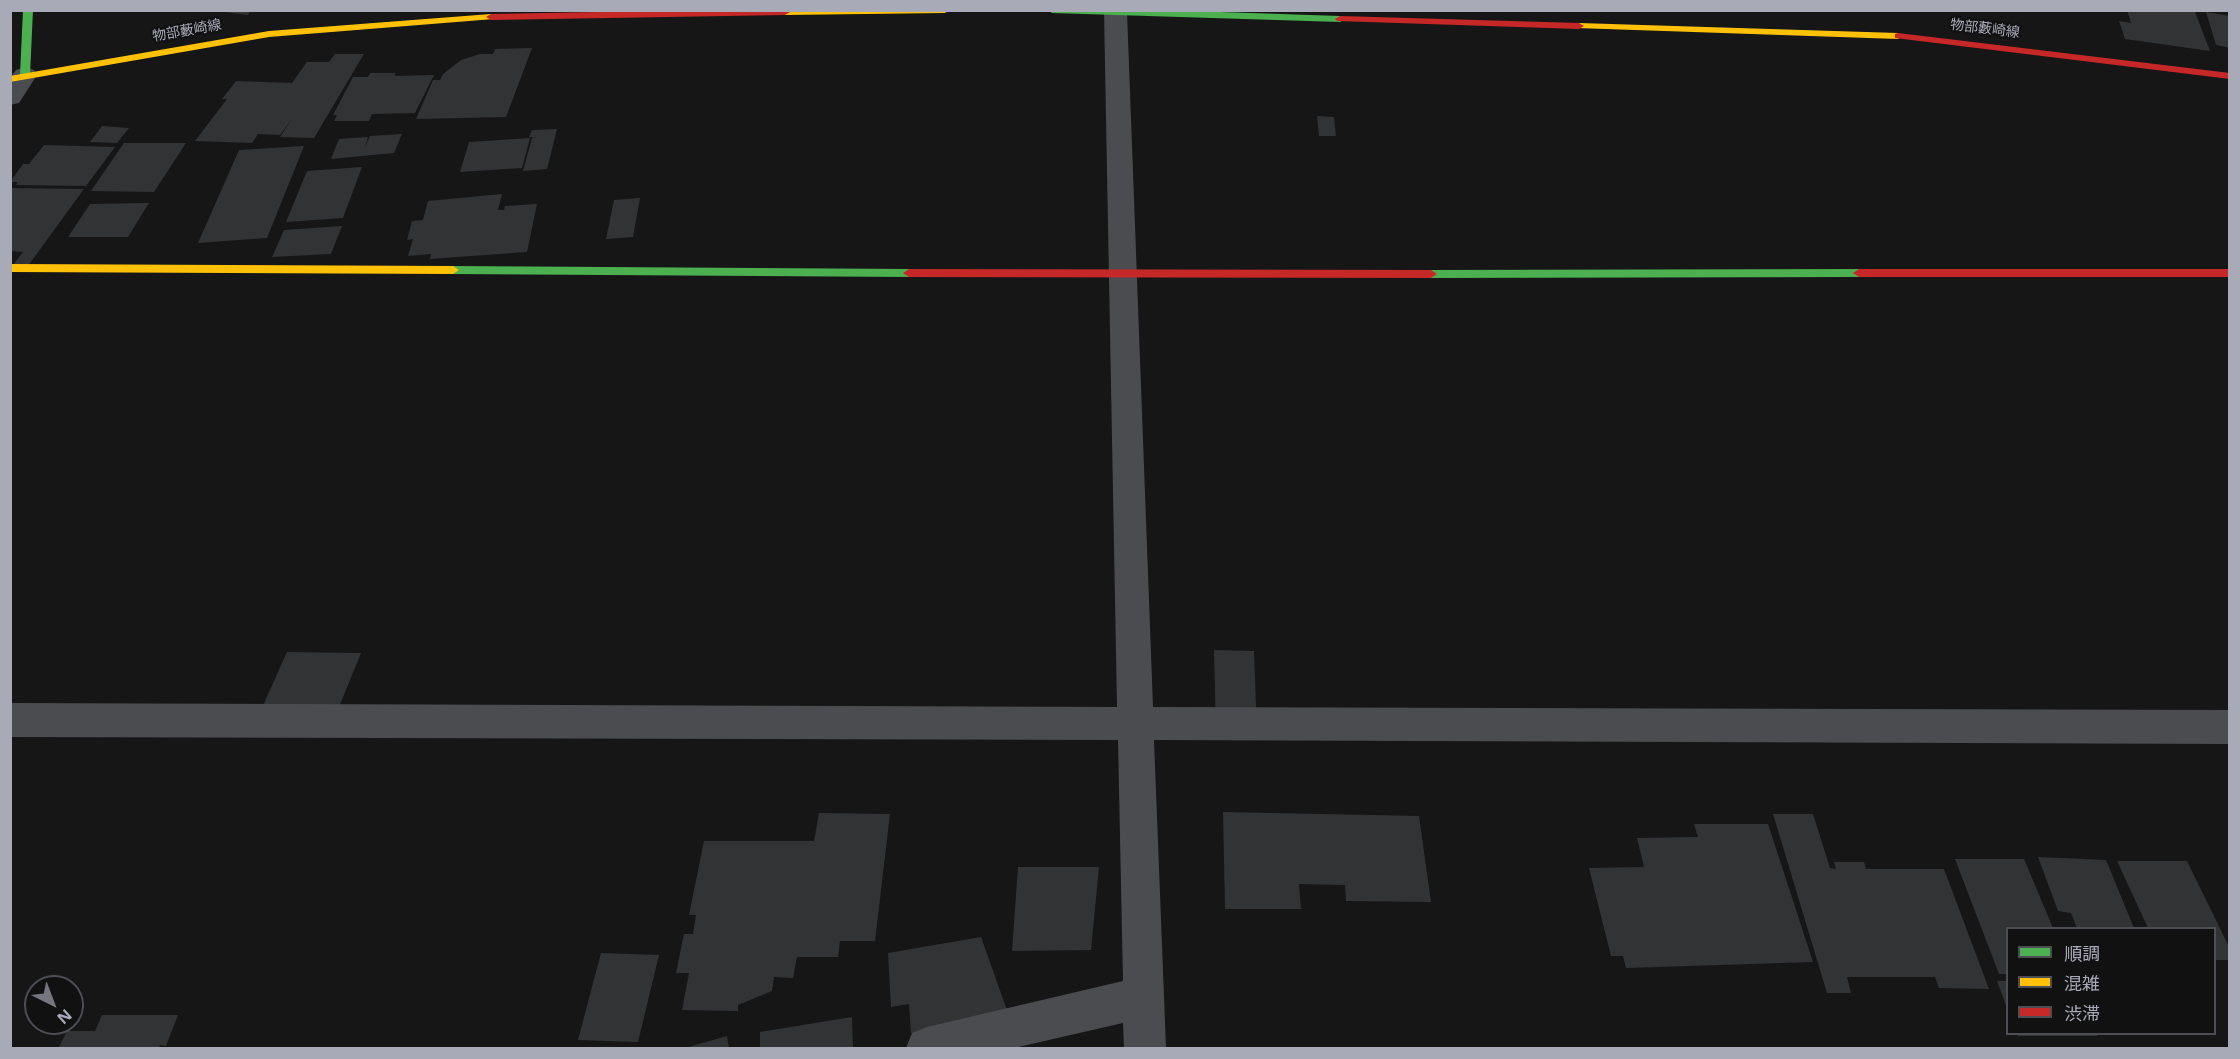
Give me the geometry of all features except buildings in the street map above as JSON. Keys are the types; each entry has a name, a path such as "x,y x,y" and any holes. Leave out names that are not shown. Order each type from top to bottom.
{"main road":[{"path":"18,77 28,10"},
{"name":"物部藪崎線","path":"18,77 269,33 513,16 945,10"},
{"name":"物部藪崎線","path":"1052,10 1909,36 2229,76"},
{"path":"10,268 1122,274 2229,273"}],"street":[{"path":"1115,12 1145,1048"},
{"path":"10,97 18,77"},
{"path":"10,720 2229,727"},
{"path":"927,1048 1144,997"}],"traffic: fast":[{"path":"25,75 28,10"},
{"path":"1052,10 1340,19"},
{"path":"453,270 909,273"},
{"path":"1431,274 1859,273"}],"traffic: slow":[{"path":"785,12 945,10"},
{"path":"10,79 269,34 491,17"},
{"path":"1579,26 1898,36"},
{"path":"10,268 453,270"}],"traffic: jam":[{"path":"491,17 785,12"},
{"path":"1340,19 1579,26"},
{"path":"1898,36 2230,76"},
{"path":"909,273 1431,274"},
{"path":"1859,273 2230,273"}]}
